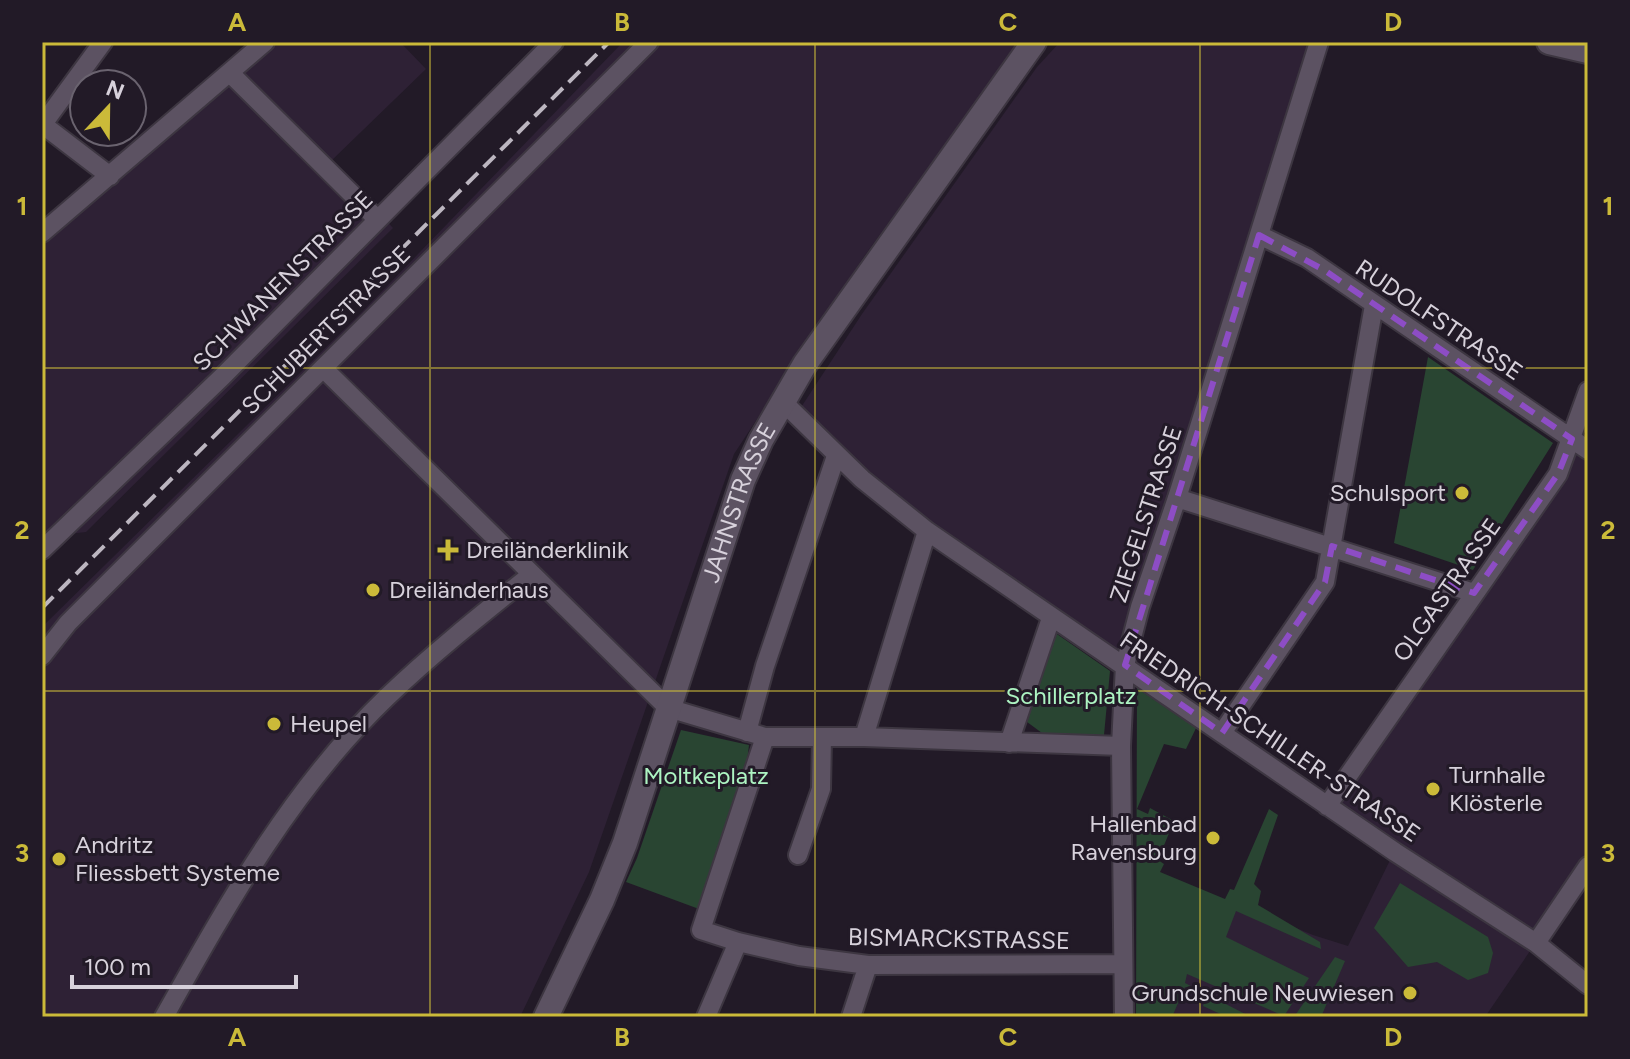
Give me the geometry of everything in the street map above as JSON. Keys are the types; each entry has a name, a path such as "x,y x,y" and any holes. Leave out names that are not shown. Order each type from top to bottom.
{"main road":[{"name":"JAHNSTRASSE","path":"546,1017 602,900 625,843 743,480 782,401 814,351 1034,42"},
{"path":"1549,42 1588,51"}],"street":[{"path":"103,42 42,124 110,176"},
{"path":"42,233 265,42"},
{"name":"SCHWANENSTRASSE","path":"42,550 223,376 554,42"},
{"name":"SCHUBERTSTRASSE","path":"42,656 68,623 649,42"},
{"name":"ZIEGELSTRASSE","path":"1124,1017 1121,746 1125,665 1140,607 1319,42"},
{"path":"230,73 377,219"},
{"name":"RUDOLFSTRASSE","path":"1259,235 1307,258 1588,450"},
{"path":"1222,733 1325,582 1374,305"},
{"path":"323,368 668,708 756,734 1121,746"},
{"name":"OLGASTRASSE","path":"1327,806 1558,474 1588,391"},
{"name":"FRIEDRICH-SCHILLER-STRASSE","path":"782,401 836,456 927,531 1327,806 1536,943 1588,985"},
{"path":"756,734 765,666 836,456"},
{"path":"1177,498 1474,593"},
{"path":"864,737 927,531"},
{"path":"164,1017 258,855 329,760 386,698 429,658 532,574"},
{"path":"1009,743 1051,618"},
{"name":"BISMARCKSTRASSE","path":"756,734 701,930 799,956 868,965 1123,964"},
{"path":"798,855 821,789 822,738"},
{"path":"1536,943 1588,866"},
{"path":"706,1017 738,942"},
{"path":"851,1017 868,965"}],"highlighted area":[{"path":"1259,235 1324,270 1572,439 1558,474 1474,593 1332,546 1325,582 1222,733 1125,665"}],"shaded area":[{"path":"275,42 400,42 426,69 331,161 393,228 86,532 42,537 42,244"},
{"path":"623,42 1019,42 863,258 734,454 589,872 520,1017 42,1017 42,627 362,312"},
{"path":"1060,42 1308,42 1124,663 996,579 796,415 862,314 1037,67"},
{"path":"1572,439 1588,450 1588,866 1485,1017 1149,1017 1231,901 1348,946 1394,852 1327,806"}],"green space":[{"name":"Schulsport","path":"1428,357 1553,443 1473,570 1394,543"},
{"name":"Schillerplatz","path":"1054,632 1110,671 1104,735 1042,733 1023,719"},
{"path":"1137,684 1197,726 1186,749 1164,744 1137,809 1148,814 1150,808 1174,821 1158,860 1164,864 1160,872 1225,899 1230,889 1234,890 1269,809 1278,815 1254,884 1261,891 1258,905 1320,942 1321,949 1236,911 1226,937 1309,978 1284,1016 1187,974 1185,983 1251,1017 1227,1017 1203,1006 1206,996 1185,987 1172,1017 1136,1017"},
{"name":"Moltkeplatz","path":"681,730 749,745 745,779 699,909 626,882"},
{"path":"1400,883 1488,937 1493,953 1488,973 1468,980 1437,962 1408,967 1374,928"},
{"path":"1335,957 1345,961 1321,1017 1294,1017"}],"railway":[{"path":"42,608 609,42"}],"place":[{"name":"Schulsport","path":"1462,493"},
{"name":"Dreiländerklinik","path":"448,550"},
{"name":"Dreiländerhaus","path":"373,590"},
{"name":"Heupel","path":"274,724"},
{"name":"Turnhalle Klösterle","path":"1433,789"},
{"name":"Hallenbad Ravensburg","path":"1213,838"},
{"name":"Andritz Fliessbett Systeme","path":"59,859"},
{"name":"Grundschule Neuwiesen","path":"1410,993"}]}
